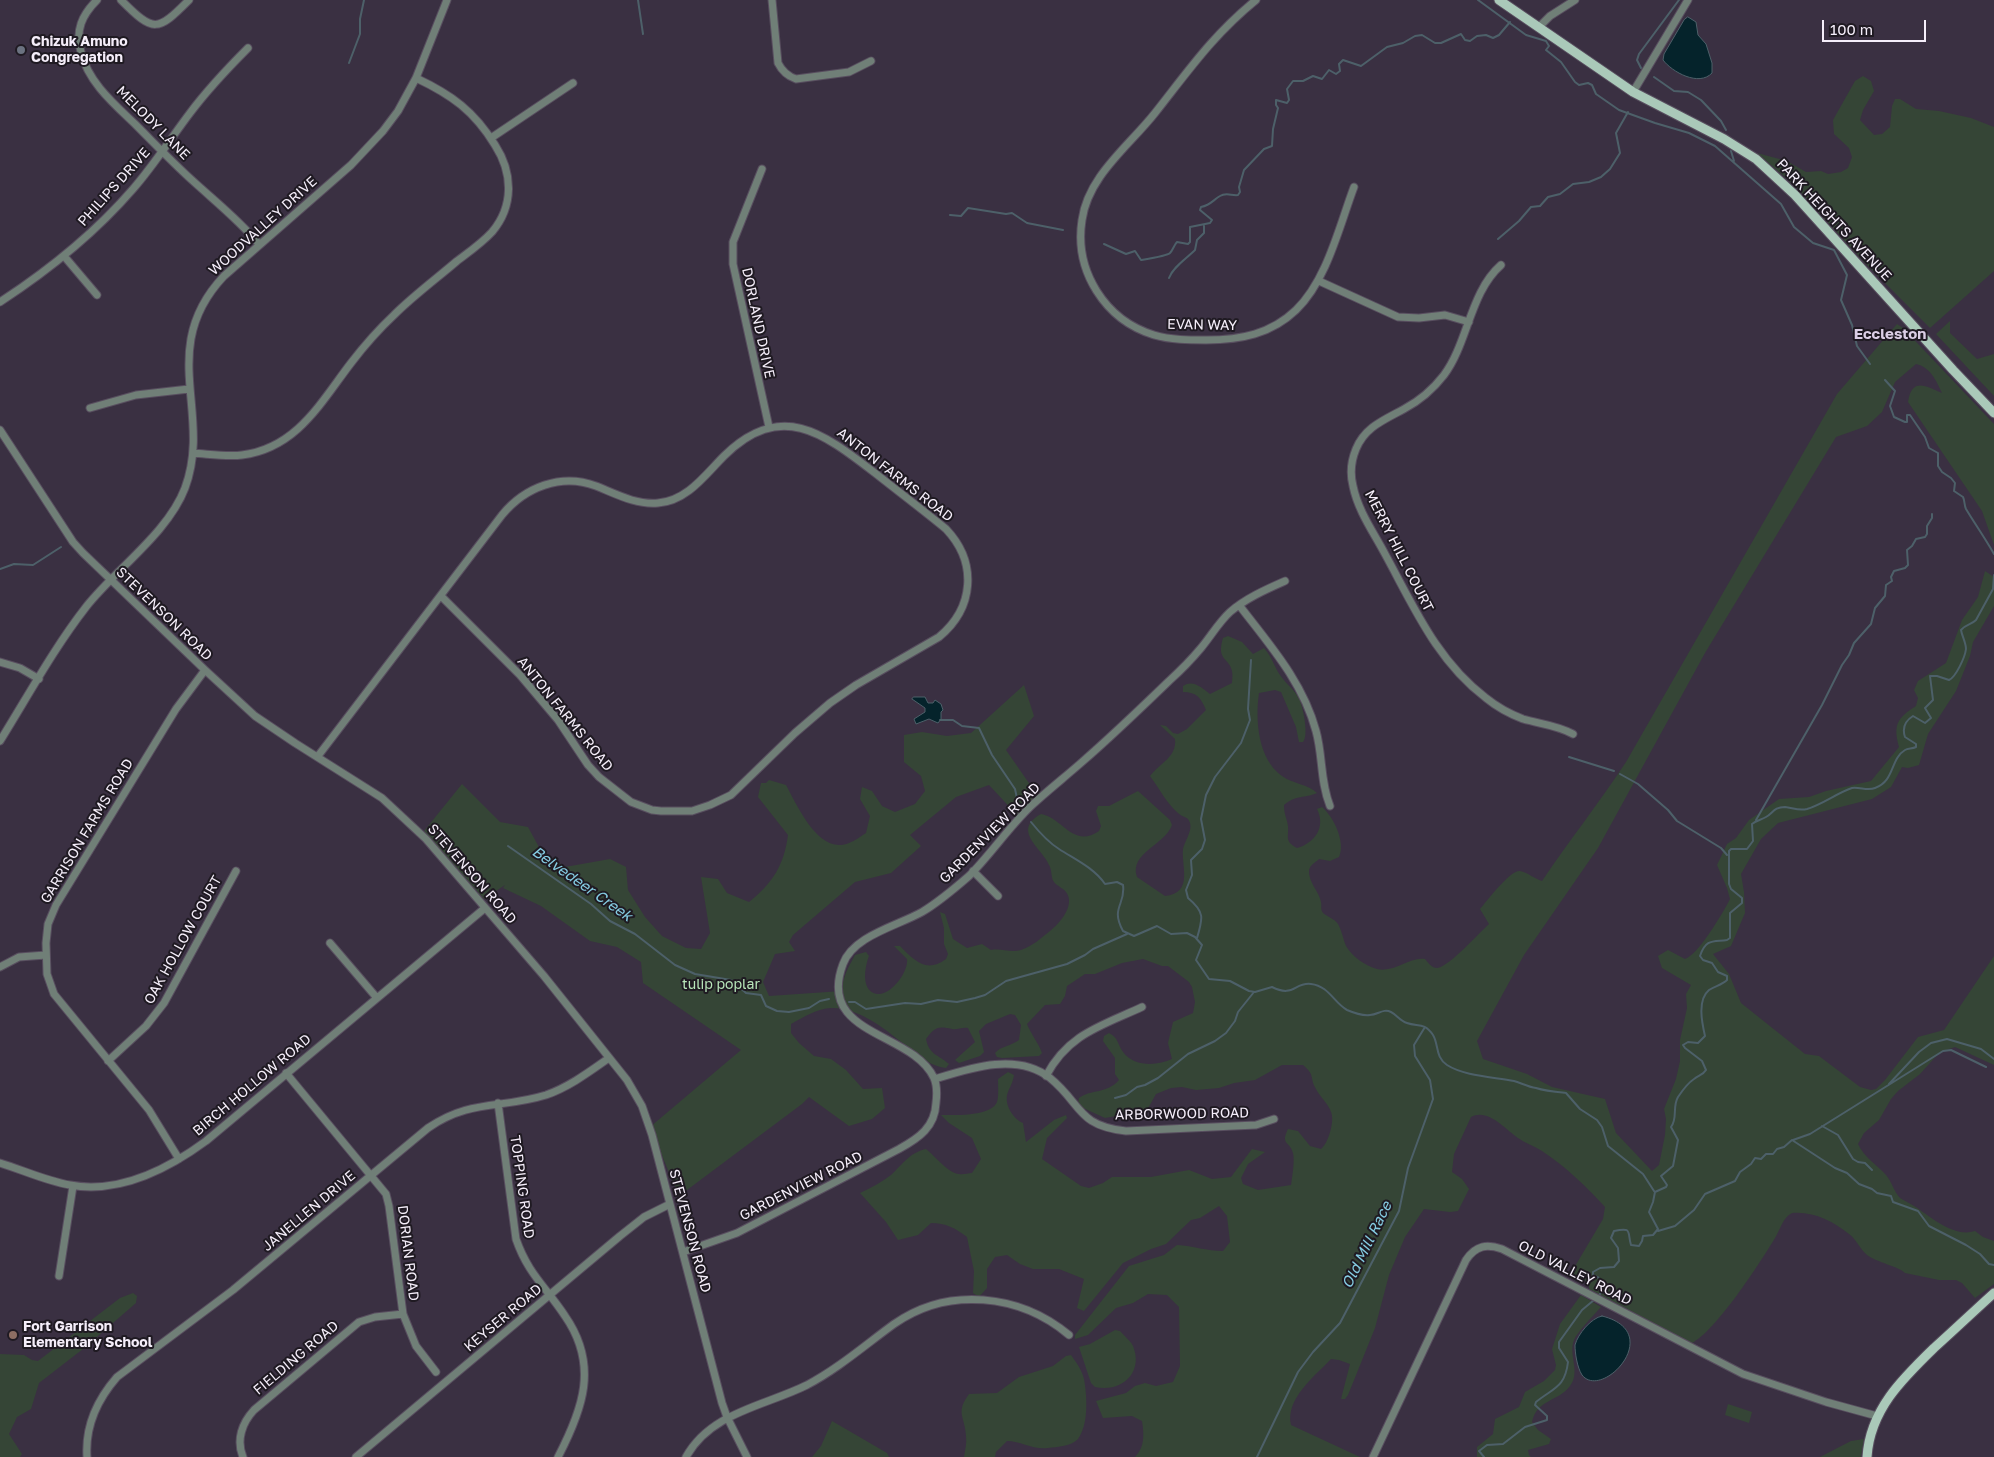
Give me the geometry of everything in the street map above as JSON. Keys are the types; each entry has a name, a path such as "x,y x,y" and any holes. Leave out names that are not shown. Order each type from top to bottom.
{"main road":[{"name":"PARK HEIGHTS AVENUE","path":"1499,0 1633,92 1740,148 1769,169 1795,195 1946,363 1994,412"},
{"path":"1867,1457 1870,1436 1890,1394 1903,1378 1994,1293"}],"street":[{"name":"MELODY LANE","path":"97,0 88,9 81,22 80,44 84,62 90,74 108,98 191,179 231,214 259,244"},
{"path":"121,0 139,18 146,22 159,24 169,20 189,0"},
{"name":"WOODVALLEY DRIVE","path":"0,741 77,620 98,593 171,514 185,488 193,453 189,389 189,348 201,308 216,285 259,244 370,147 398,111 416,78 448,0"},
{"path":"772,0 778,63 781,69 791,78 796,79 849,72 871,61"},
{"name":"EVAN WAY","path":"1256,0 1231,21 1208,45 1156,112 1097,181 1086,205 1081,233 1083,256 1093,286 1117,315 1138,329 1169,338 1230,340 1262,333 1292,314 1307,299 1319,281 1354,187"},
{"path":"1539,27 1550,16 1575,0"},
{"path":"1633,92 1688,0"},
{"name":"PHILIPS DRIVE","path":"0,302 64,256 121,203 163,152 200,100 248,48"},
{"path":"193,453 242,455 271,447 296,431 315,413 351,362 383,326 410,300 492,231 505,210 509,186 505,164 491,138 474,116 457,100 416,78"},
{"path":"491,138 573,83"},
{"name":"DORLAND DRIVE","path":"762,169 733,242 732,264 769,427"},
{"path":"64,256 98,295"},
{"name":"MERRY HILL COURT","path":"1501,265 1484,286 1450,365 1434,386 1414,403 1376,424 1361,439 1352,463 1353,488 1363,514 1425,628 1449,663 1474,688 1498,706 1523,719 1562,728 1573,734"},
{"path":"1319,281 1398,317 1419,318 1445,315 1469,322"},
{"path":"90,408 116,399 136,395 189,389"},
{"name":"ANTON FARMS ROAD","path":"318,756 441,596 511,505 533,490 554,483 572,481 594,485 639,502 660,503 684,495 738,444 769,427 803,429 829,439 939,524 955,538 968,568 967,591 960,611 955,620 939,637 856,685 828,704 794,734 739,788 722,800 692,811 652,810 631,802 616,792 588,765 569,735 520,675 441,596"},
{"name":"STEVENSON ROAD","path":"0,430 73,542 204,670 255,716 393,807 442,857 544,976 627,1080 644,1111 727,1418 748,1457"},
{"name":"GARDENVIEW ROAD","path":"683,1252 737,1233 920,1136 931,1124 934,1118 936,1100 935,1079 915,1055 862,1026 850,1016 838,990 845,957 864,940 907,920 937,902 974,871 1017,820 1123,726 1189,662 1223,620 1239,605 1286,580"},
{"path":"1239,605 1282,662 1307,705 1316,731 1324,786 1330,806"},
{"path":"0,662 20,668 39,679"},
{"name":"GARRISON FARMS ROAD","path":"179,1159 149,1110 58,1000 49,981 46,956 48,924 56,905 176,709 204,670"},
{"path":"974,871 998,896"},
{"name":"OAK HOLLOW COURT","path":"108,1060 146,1026 164,1004 236,872"},
{"name":"BIRCH HOLLOW ROAD","path":"0,1163 73,1186 100,1186 121,1183 154,1172 179,1159 206,1141 485,908"},
{"path":"330,943 377,998"},
{"path":"0,967 8,961 19,957 46,956"},
{"path":"1046,1076 1058,1055 1079,1037 1142,1007"},
{"name":"JANELLEN DRIVE","path":"87,1457 87,1441 92,1417 117,1377 233,1290 442,1119 464,1110 528,1099 557,1090 586,1075 609,1058"},
{"name":"ARBORWOOD ROAD","path":"935,1079 974,1067 993,1064 1008,1064 1027,1068 1046,1076 1088,1119 1098,1126 1126,1131 1256,1125 1274,1119"},
{"name":"DORIAN ROAD","path":"286,1073 382,1188 388,1200 403,1314 416,1346 436,1372"},
{"name":"TOPPING ROAD","path":"498,1103 516,1239 528,1267 566,1316 578,1343 584,1369 584,1391 580,1411 558,1457"},
{"path":"59,1276 73,1186"},
{"name":"KEYSER ROAD","path":"356,1457 633,1225 654,1211 670,1204"},
{"name":"OLD VALLEY ROAD","path":"1373,1457 1466,1260 1475,1250 1488,1246 1502,1249 1743,1374 1826,1402 1878,1416"},
{"path":"686,1457 703,1434 727,1418 805,1386 911,1314 948,1302 970,1298 1008,1302 1041,1315 1069,1335"},
{"name":"FIELDING ROAD","path":"243,1457 240,1446 241,1433 245,1421 254,1410 359,1322 375,1317 403,1314"}],"green space":[{"path":"1863,76 1871,81 1874,91 1863,110 1860,120 1874,135 1882,134 1890,127 1892,106 1895,99 1900,99 1916,109 1939,111 1971,118 1994,127 1994,271 1930,328 1864,262 1794,185 1757,153 1787,161 1806,172 1821,171 1828,174 1841,172 1848,168 1852,157 1849,148 1834,134 1833,120 1855,81"},
{"path":"1950,321 1950,333 1977,359 1994,354 1994,396 1936,334"},
{"name":"tulip poplar","path":"1897,324 1903,328 1994,424 1994,545 1982,511 1908,402 1910,394 1917,386 1926,386 1942,393 1929,371 1916,364 1895,382 1882,412 1867,426 1836,437 1705,653 1598,848 1524,955 1477,1041 1483,1059 1527,1074 1552,1087 1605,1099 1616,1133 1652,1171 1659,1165 1665,1135 1666,1119 1664,1109 1676,1079 1680,1061 1680,1040 1687,1008 1686,994 1691,985 1662,968 1658,956 1668,950 1685,959 1697,950 1710,933 1730,899 1717,865 1727,844 1736,838 1749,820 1779,799 1809,797 1826,791 1871,781 1899,747 1896,733 1898,723 1904,714 1916,706 1918,698 1914,690 1918,681 1946,663 1962,620 1978,597 1985,571 1994,577 1994,606 1973,642 1970,656 1956,691 1928,734 1919,765 1908,768 1902,767 1891,787 1872,799 1778,823 1761,839 1741,874 1745,913 1731,946 1713,954 1729,974 1741,1003 1805,1054 1819,1056 1860,1087 1871,1090 1876,1089 1885,1080 1918,1037 1944,1030 1994,956 1994,1065 1955,1047 1940,1052 1920,1074 1898,1091 1879,1120 1864,1133 1858,1144 1867,1157 1886,1175 1900,1198 1951,1229 1959,1232 1975,1231 1983,1237 1994,1241 1994,1284 1975,1298 1962,1283 1956,1280 1939,1280 1905,1273 1871,1258 1851,1236 1829,1221 1815,1215 1792,1213 1784,1221 1759,1263 1725,1311 1702,1336 1692,1343 1589,1289 1589,1283 1571,1273 1603,1219 1605,1207 1575,1177 1551,1157 1518,1138 1490,1117 1477,1115 1471,1117 1454,1154 1452,1172 1462,1179 1469,1189 1458,1211 1424,1209 1405,1237 1389,1275 1375,1328 1348,1395 1345,1399 1341,1399 1350,1364 1331,1359 1310,1380 1292,1406 1290,1415 1291,1425 1360,1457 1135,1457 1142,1445 1142,1421 1132,1416 1103,1418 1096,1401 1126,1393 1135,1386 1145,1383 1156,1386 1173,1382 1180,1366 1179,1307 1167,1295 1148,1294 1133,1303 1116,1308 1088,1335 1075,1339 1075,1335 1129,1266 1164,1255 1177,1245 1223,1251 1230,1242 1227,1216 1219,1206 1200,1218 1191,1220 1166,1244 1123,1263 1084,1311 1077,1308 1084,1279 1059,1269 1033,1269 1020,1264 1007,1255 995,1257 987,1269 987,1288 979,1297 973,1293 974,1271 967,1237 950,1227 931,1223 918,1235 898,1240 886,1222 860,1193 888,1178 911,1156 926,1149 955,1173 972,1173 981,1159 972,1138 949,1123 941,1115 980,1113 993,1107 998,1100 998,1079 1008,1072 1014,1075 1007,1095 1007,1104 1013,1116 1023,1123 1026,1142 1054,1120 1066,1115 1067,1118 1047,1138 1042,1159 1081,1186 1089,1188 1103,1183 1112,1177 1151,1177 1189,1170 1212,1179 1231,1177 1252,1149 1265,1152 1248,1164 1241,1178 1243,1184 1258,1190 1291,1185 1294,1156 1292,1149 1285,1140 1288,1129 1298,1131 1310,1146 1321,1149 1328,1137 1332,1121 1330,1109 1316,1089 1310,1072 1303,1065 1282,1065 1255,1080 1234,1083 1219,1088 1196,1090 1182,1087 1171,1088 1156,1094 1146,1112 1137,1117 1116,1116 1105,1118 1081,1107 1078,1103 1079,1098 1109,1087 1119,1080 1115,1074 1115,1058 1103,1041 1104,1036 1109,1033 1112,1035 1123,1052 1139,1063 1160,1063 1172,1059 1168,1043 1173,1022 1193,1013 1195,1002 1189,982 1168,966 1162,966 1143,959 1122,963 1095,974 1085,974 1067,986 1065,996 1060,1004 1045,1005 1027,1024 1042,1053 1039,1056 997,1057 995,1053 997,1051 1019,1040 1021,1025 1015,1015 1010,1014 986,1024 979,1031 984,1052 980,1056 959,1063 955,1060 975,1042 968,1028 940,1028 934,1030 926,1039 927,1044 932,1052 949,1064 946,1068 926,1061 873,1021 863,1016 852,1011 826,1008 791,1024 791,1033 814,1056 831,1059 846,1070 863,1089 882,1088 885,1108 872,1119 849,1126 809,1097 679,1196 650,1127 741,1050 643,983 641,962 617,947 590,941 541,906 503,888 505,885 484,899 424,831 462,784 500,822 528,827 540,849 565,867 610,859 626,867 628,890 645,917 662,936 686,948 701,949 710,933 701,877 718,879 727,893 749,902 771,880 784,855 788,835 758,797 761,783 766,783 769,780 786,785 803,816 819,836 828,842 838,845 849,843 866,833 870,816 860,799 862,787 872,791 882,806 895,812 915,804 925,791 921,776 904,762 904,735 922,732 947,736 971,733 1024,685 1034,716 1006,750 1040,799 1018,816 989,785 956,797 910,835 921,846 891,873 855,882 793,935 789,942 795,951 775,954 763,982 769,996 842,991 848,968 855,955 866,952 869,956 865,972 866,983 872,992 882,994 898,982 907,964 907,959 894,946 900,946 915,960 926,965 939,963 946,959 948,954 944,944 944,928 940,912 945,914 953,939 967,948 982,944 991,950 1021,950 1037,942 1058,924 1068,908 1069,897 1052,879 1047,860 1029,833 1028,827 1032,820 1041,814 1055,820 1075,834 1090,836 1099,831 1101,826 1096,811 1098,806 1109,806 1138,791 1170,820 1172,825 1168,832 1138,862 1136,869 1137,877 1165,896 1180,890 1184,878 1183,849 1190,830 1190,823 1188,819 1179,814 1170,805 1150,776 1171,755 1175,745 1175,739 1160,725 1166,726 1173,733 1178,734 1187,729 1206,710 1198,696 1183,692 1183,686 1190,683 1194,684 1210,694 1232,683 1232,672 1221,651 1223,638 1228,636 1242,642 1253,654 1264,648 1280,675 1300,700 1305,728 1305,739 1303,742 1299,742 1296,727 1281,692 1275,690 1259,693 1258,727 1263,749 1274,769 1286,779 1317,793 1293,799 1284,805 1290,843 1297,848 1314,838 1320,822 1317,809 1322,807 1331,817 1338,831 1341,845 1339,857 1330,861 1319,859 1309,870 1310,879 1320,898 1323,913 1338,924 1346,946 1359,960 1368,966 1384,970 1413,960 1425,959 1433,967 1437,968 1449,962 1489,924 1480,909 1511,875 1520,871 1542,881 1626,762 1837,394"},
{"path":"133,1293 137,1296 136,1303 83,1349 39,1383 31,1409 17,1417 9,1434 22,1454 20,1457 0,1457 0,1354 24,1355 38,1361 120,1298"},
{"path":"1581,1295 1601,1307 1574,1340 1572,1352 1575,1369 1570,1386 1538,1409 1532,1422 1538,1430 1551,1439 1549,1444 1528,1450 1531,1457 1477,1457 1477,1447 1493,1434 1495,1419 1519,1407 1525,1392 1544,1381 1555,1370 1556,1365 1552,1349 1560,1324"},
{"path":"1115,1330 1120,1331 1133,1346 1136,1356 1133,1372 1121,1384 1105,1388 1095,1387 1091,1383 1079,1347 1090,1344"},
{"path":"1071,1355 1082,1372 1086,1393 1086,1418 1082,1433 1078,1439 1064,1446 1043,1448 1007,1441 996,1452 995,1457 964,1457 966,1439 962,1406 969,1394 997,1393 1019,1377 1053,1366 1066,1356"},
{"path":"1728,1404 1752,1412 1749,1423 1725,1415"},
{"path":"832,1421 887,1453 889,1457 812,1457 821,1446"},
{"path":"1864,1439 1861,1457 1820,1457 1851,1441"}],"water":[{"path":"1688,17 1696,22 1698,35 1706,44 1712,63 1712,73 1700,79 1679,73 1663,60 1664,54 1684,20"},
{"path":"914,697 925,697 928,703 933,703 935,700 941,704 943,710 938,723 929,719 916,724 914,719 925,712 925,708 912,699"},
{"path":"1602,1316 1621,1324 1629,1336 1630,1349 1624,1361 1614,1372 1603,1379 1591,1381 1580,1372 1575,1345 1586,1327"}],"waterway":[{"path":"349,63 360,34 360,19 364,0"},
{"path":"638,0 643,34"},
{"path":"1478,0 1526,35 1546,41 1549,46 1546,50 1561,62 1575,82 1579,85 1588,83 1592,85 1596,94 1619,110 1689,133 1715,146 1781,204 1794,227 1813,243 1834,250 1847,275 1841,300 1852,325 1857,346 1870,364"},
{"path":"1641,68 1637,60 1639,54 1679,0"},
{"path":"1104,244 1126,254 1135,251 1141,260 1168,254 1177,242 1188,244 1190,242 1190,227 1210,223 1212,220 1200,210 1201,207 1210,204 1222,195 1238,195 1244,170 1264,149 1272,146 1273,129 1278,108 1276,100 1287,103 1289,100 1287,89 1293,81 1303,81 1313,76 1322,79 1329,70 1336,74 1340,71 1339,64 1343,60 1361,66 1387,47 1403,43 1415,36 1422,35 1435,43 1441,43 1461,34 1465,40 1470,41 1477,36 1486,35 1493,38 1499,35 1510,22"},
{"path":"1654,77 1674,91 1688,92 1701,100 1721,121 1726,130"},
{"path":"1498,239 1519,221 1531,207 1540,206 1548,197 1560,194 1573,184 1589,182 1601,177 1610,169 1620,153 1616,133 1628,112"},
{"path":"1731,151 1734,161"},
{"path":"950,215 961,216 968,208 1006,214 1012,213 1027,223 1063,230"},
{"path":"1169,278 1177,267 1195,250 1197,240 1204,233 1204,226"},
{"path":"1885,380 1895,391 1890,406 1894,417 1907,422 1907,415 1910,415 1925,437 1929,448 1938,453 1938,466 1955,483 1954,491 1963,497 1966,509 1994,554"},
{"path":"1756,820 1822,705 1854,643 1871,624 1875,608 1885,596 1886,585 1892,581 1891,577 1894,571 1905,568 1908,565 1907,550 1916,539 1925,537 1927,534 1927,526 1932,518 1932,514"},
{"path":"0,569 14,564 33,565 61,547"},
{"path":"1597,1297 1602,1292 1604,1285 1599,1278 1593,1275 1593,1272 1600,1268 1614,1267 1619,1261 1618,1248 1611,1238 1614,1231 1627,1230 1631,1245 1639,1246 1643,1236 1653,1235 1658,1229 1649,1212 1655,1192 1667,1185 1661,1176 1673,1166 1678,1140 1671,1127 1674,1120 1676,1101 1687,1085 1706,1070 1702,1061 1683,1045 1688,1042 1698,1043 1705,1036 1701,1012 1705,994 1727,980 1727,976 1718,972 1712,963 1703,960 1700,956 1705,946 1711,942 1730,938 1730,913 1742,903 1742,898 1731,889 1729,884 1729,851 1731,849 1747,849 1753,841 1752,824 1778,808 1807,809 1852,788 1872,789 1881,785 1886,780 1900,754 1906,749 1916,747 1916,744 1905,737 1904,728 1906,722 1913,716 1925,723 1931,718 1925,708 1933,700 1930,676 1949,680 1960,666 1966,649 1961,630 1976,620 1993,589 1994,575"},
{"path":"1197,938 1201,925 1201,916 1197,907 1188,898 1186,890 1192,875 1191,860 1202,849 1205,840 1201,819 1206,795 1215,777 1241,743 1250,720 1248,709 1251,660"},
{"path":"940,720 953,720 962,726 979,728 992,755 1015,789 1018,803"},
{"path":"1569,757 1614,771"},
{"path":"1620,774 1638,784 1668,810 1677,821 1721,848 1727,855"},
{"path":"1031,822 1051,843 1090,869 1105,884 1117,882 1123,885 1118,911 1119,923 1123,931 1134,936 1157,926 1171,934 1187,933 1195,937 1202,945 1196,960 1209,979 1230,981 1249,991 1255,992 1272,987 1285,991 1305,984 1317,985 1327,991 1342,1007 1350,1011 1367,1015 1388,1011 1405,1022 1427,1028 1435,1039 1443,1062 1454,1069 1470,1074 1514,1081 1543,1090 1566,1093 1580,1109 1597,1120 1602,1127 1608,1146 1643,1174 1654,1191"},
{"name":"Belvedeer Creek","path":"508,846 591,904 610,921 635,934 675,965 695,974 731,980 746,993 761,995 766,1006 777,1011 789,1012 809,1008 820,1001 829,999"},
{"name":"Belvedeer Creek","path":"849,1002 855,1002 866,1009 905,1003 921,1004 938,1000 957,1002 975,998 985,995 1006,981 1067,964 1093,949 1127,934"},
{"path":"1115,1098 1126,1095 1137,1087 1158,1078 1188,1054 1215,1041 1226,1033 1235,1021 1238,1012 1254,992"},
{"name":"Old Mill Race","path":"1257,1457 1298,1372 1313,1352 1340,1323 1399,1211 1408,1168 1433,1099 1430,1080 1415,1056 1414,1045 1425,1027"},
{"path":"1889,1084 1919,1052 1931,1043 1947,1039 1981,1049 1994,1059"},
{"path":"1793,1140 1810,1134 1943,1051 1951,1050 1986,1067"},
{"path":"1822,1126 1838,1135 1853,1159 1865,1163 1872,1170"},
{"path":"1658,1231 1675,1226 1694,1210 1705,1194 1735,1181 1740,1172 1751,1164 1755,1158 1761,1159 1766,1154 1773,1154 1777,1149 1784,1147 1792,1140 1835,1168 1847,1173 1859,1184 1877,1193 1891,1196 1893,1202 1918,1211 1929,1226 1966,1245 1980,1254 1989,1264 1994,1265"},
{"path":"1484,1457 1479,1451 1487,1445 1503,1444 1525,1427 1547,1420 1547,1416 1535,1405 1536,1402 1557,1386 1564,1377 1568,1362 1559,1348 1559,1342 1582,1310 1594,1300"}],"place":[{"name":"Chizuk Amuno Congregation","path":"21,50"},
{"name":"Fort Garrison Elementary School","path":"13,1335"}],"district":[{"name":"Eccleston","path":"1890,334"}]}
